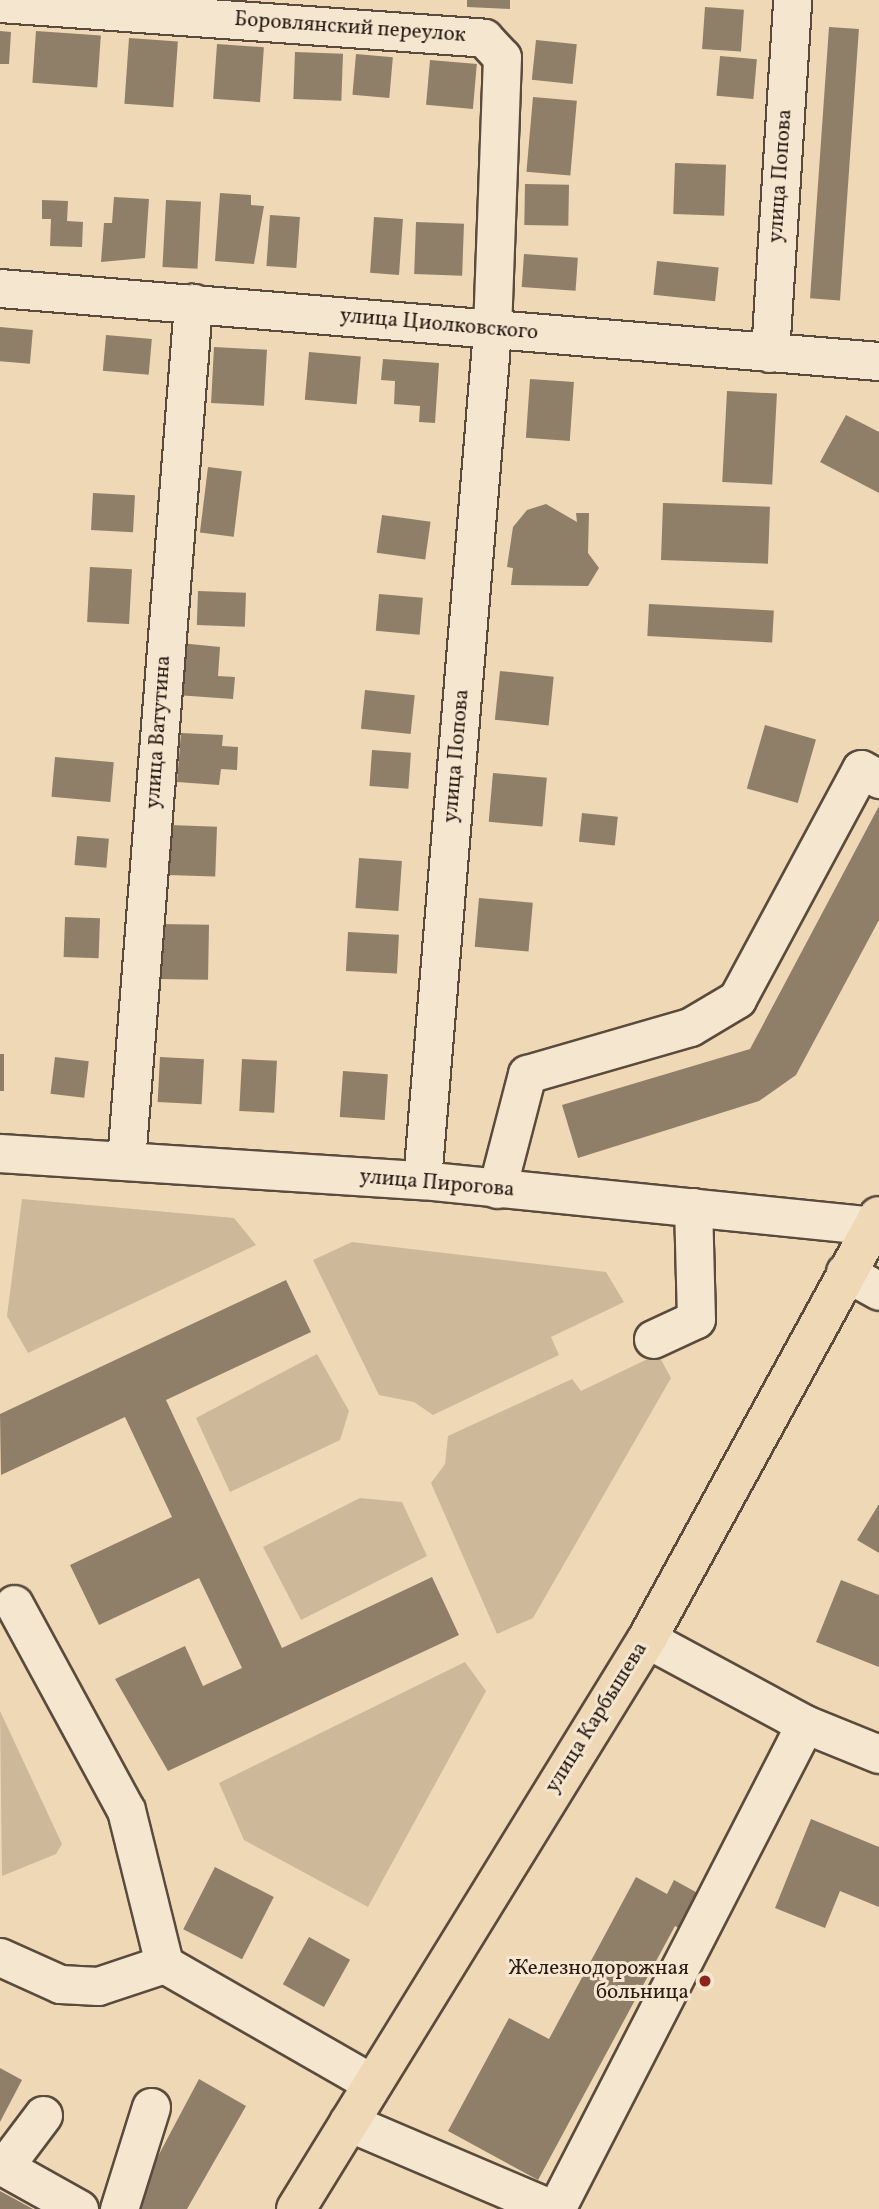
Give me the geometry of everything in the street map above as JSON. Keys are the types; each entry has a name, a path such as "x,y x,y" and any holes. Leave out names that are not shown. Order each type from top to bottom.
{"main road":[{"name":"улица Карбышева","path":"296,2209 646,1639 845,1272 876,1221"}],"street":[{"name":"улица Попова","path":"770,353 792,0"},
{"name":"Боровлянский переулок","path":"0,3 484,38 502,57 492,331"},
{"name":"улица Циолковского","path":"0,288 492,331 879,360"},
{"name":"улица Ватутина","path":"126,1161 193,303"},
{"name":"улица Попова","path":"422,1181 492,331"},
{"path":"497,1189 527,1074 690,1027 737,999 861,769 879,779"},
{"name":"улица Пирогова","path":"0,1153 422,1181 693,1208 876,1221"},
{"path":"653,1339 696,1319 693,1208"},
{"path":"845,1272 879,1291"},
{"path":"14,1604 126,1810 164,1964 372,2083"},
{"path":"646,1639 805,1724 879,1754"},
{"path":"348,2122 554,2209 805,1724"},
{"path":"0,1957 60,1984 98,1986 164,1964"},
{"path":"118,2209 151,2107"},
{"path":"43,2115 4,2167 79,2209"}],"shaded area":[{"path":"22,1199 234,1218 256,1245 28,1353 7,1316"},
{"path":"352,1242 606,1272 624,1302 551,1337 559,1355 433,1415 414,1402 379,1395 313,1260"},
{"path":"317,1354 349,1411 340,1440 230,1492 196,1418"},
{"path":"658,1354 671,1378 533,1618 497,1634 431,1483 445,1464 448,1436 572,1379 581,1391"},
{"path":"360,1498 402,1502 427,1556 301,1620 263,1547"},
{"path":"465,1662 486,1691 368,1907 244,1840 219,1783"},
{"path":"0,1711 62,1844 56,1854 2,1876"}],"building":[{"path":"467,0 510,0 510,9 467,7"},
{"path":"705,7 744,10 741,52 702,49"},
{"path":"829,27 859,29 840,300 810,298"},
{"path":"0,31 11,32 9,64 0,64"},
{"path":"36,31 101,36 97,87 32,83"},
{"path":"129,38 178,41 173,107 124,104"},
{"path":"536,40 577,44 573,84 532,80"},
{"path":"217,44 264,47 260,102 213,99"},
{"path":"295,52 343,54 341,101 293,99"},
{"path":"356,54 393,57 389,98 352,95"},
{"path":"720,56 757,59 753,99 717,96"},
{"path":"430,60 477,64 473,109 426,105"},
{"path":"533,97 577,101 570,176 526,172"},
{"path":"675,163 726,165 724,216 673,214"},
{"path":"525,184 569,185 568,226 524,225"},
{"path":"220,193 251,195 251,205 264,206 254,264 215,261"},
{"path":"114,197 149,199 145,258 101,262 104,223 112,223"},
{"path":"42,200 68,201 67,221 83,222 82,247 50,246 51,219 42,219"},
{"path":"166,200 201,202 197,269 162,267"},
{"path":"270,215 300,217 296,268 266,266"},
{"path":"374,217 403,219 399,275 370,273"},
{"path":"416,222 464,224 462,276 414,274"},
{"path":"524,254 578,258 576,291 522,287"},
{"path":"657,261 719,267 715,301 653,295"},
{"path":"0,327 33,330 30,364 0,361"},
{"path":"106,335 152,339 149,375 103,371"},
{"path":"214,347 267,350 264,406 211,403"},
{"path":"309,352 361,357 357,404 305,400"},
{"path":"383,359 439,363 435,423 419,422 420,406 394,404 395,381 381,380"},
{"path":"530,379 574,382 570,441 526,438"},
{"path":"727,391 777,394 772,484 722,482"},
{"path":"846,415 879,432 879,493 820,462"},
{"path":"208,467 242,471 234,537 200,533"},
{"path":"93,493 135,495 133,532 91,530"},
{"path":"663,503 770,507 768,564 661,560"},
{"path":"546,504 577,522 576,513 589,513 588,553 599,568 588,586 511,585 513,568 507,567 513,527 527,510"},
{"path":"382,515 431,522 425,559 377,553"},
{"path":"90,567 132,569 129,624 87,622"},
{"path":"198,591 246,593 245,627 197,625"},
{"path":"379,594 423,598 420,635 376,631"},
{"path":"649,604 774,611 772,642 647,636"},
{"path":"180,643 220,647 218,676 235,677 233,699 176,695"},
{"path":"500,671 554,677 549,725 495,720"},
{"path":"365,690 415,695 411,734 361,729"},
{"path":"765,725 816,740 798,803 747,788"},
{"path":"181,733 223,735 222,746 238,747 237,770 221,769 219,785 177,782"},
{"path":"372,750 411,753 408,789 369,786"},
{"path":"55,757 114,762 110,802 52,797"},
{"path":"493,773 547,778 543,827 489,822"},
{"path":"879,806 879,920 796,1075 759,1101 578,1158 562,1105 750,1049"},
{"path":"582,813 618,817 615,846 579,842"},
{"path":"170,825 217,827 215,877 168,875"},
{"path":"77,836 109,839 106,868 74,865"},
{"path":"359,858 402,861 398,911 356,908"},
{"path":"479,898 533,903 529,952 475,947"},
{"path":"65,917 100,918 99,958 64,957"},
{"path":"159,924 209,925 208,980 158,979"},
{"path":"348,932 399,935 397,974 346,971"},
{"path":"0,1054 4,1054 4,1091 0,1091"},
{"path":"55,1057 89,1061 84,1098 50,1094"},
{"path":"160,1057 204,1059 202,1104 158,1102"},
{"path":"242,1059 277,1061 274,1113 239,1111"},
{"path":"343,1071 388,1074 385,1120 340,1117"},
{"path":"286,1280 311,1332 166,1400 282,1648 432,1577 459,1635 168,1771 115,1679 185,1646 203,1686 242,1668 199,1578 99,1625 70,1565 172,1517 125,1417 1,1475 0,1414"},
{"path":"879,1504 879,1553 857,1540"},
{"path":"841,1580 879,1595 879,1667 816,1642"},
{"path":"811,1819 879,1847 879,1907 840,1891 825,1928 775,1908"},
{"path":"215,1867 274,1897 242,1959 183,1929"},
{"path":"636,1877 667,1894 674,1880 703,1896 684,1931 675,1926 538,2180 448,2131 509,2018 549,2039"},
{"path":"309,1937 350,1960 324,2007 283,1984"},
{"path":"0,2068 22,2080 0,2122"},
{"path":"199,2079 246,2106 187,2209 130,2209"},
{"path":"0,2191 33,2209 0,2209"}],"place":[{"name":"Железнодорожная больница","path":"705,1981"}]}
